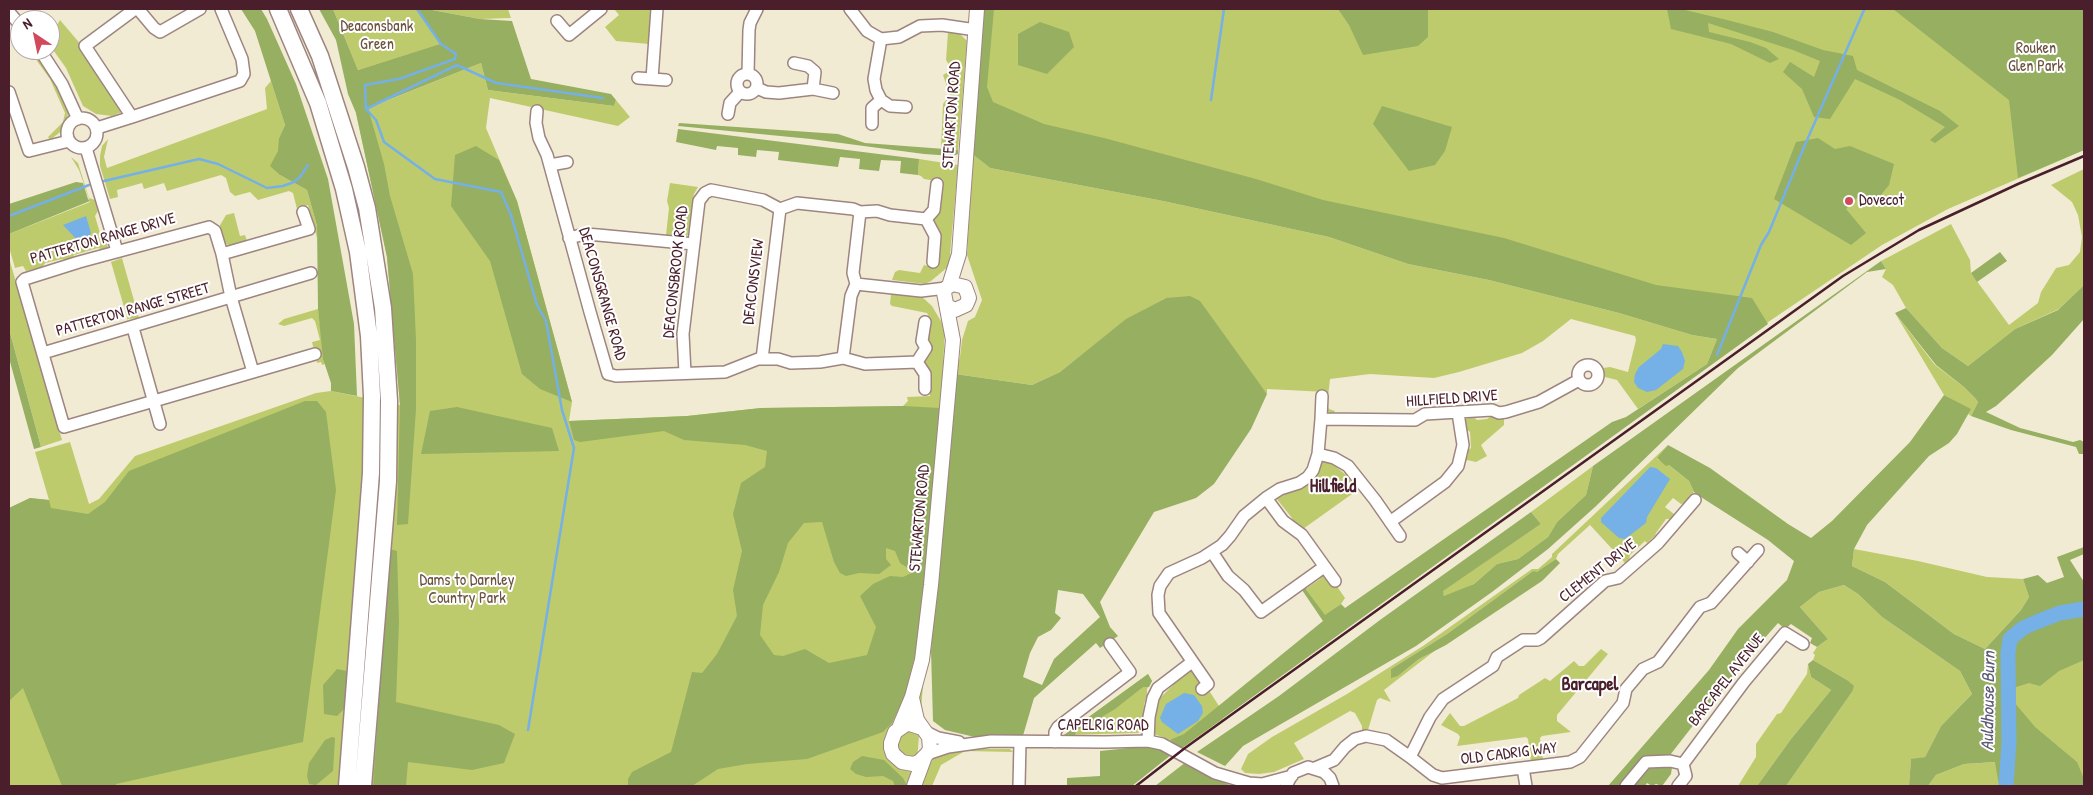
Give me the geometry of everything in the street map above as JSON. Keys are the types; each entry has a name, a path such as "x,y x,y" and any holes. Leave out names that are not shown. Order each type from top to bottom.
{"highway":[{"path":"278,9 318,103 344,190 358,252 369,336 372,396 371,473 347,786"},
{"path":"299,9 329,80 356,166 368,216 383,308 389,401 388,482 363,786"}],"main road":[{"name":"STEWARTON ROAD","path":"913,786 902,762 893,754 891,748 892,737 899,728 912,697 922,660 931,585 953,340 947,296 959,254 977,9"},
{"name":"STEWARTON ROAD","path":"959,254 967,290"},
{"path":"957,284 967,290 969,298 966,305 955,310 947,296 957,284"},
{"name":"STEWARTON ROAD","path":"953,340 966,305"},
{"name":"STEWARTON ROAD","path":"912,697 917,720 930,743 913,786"},
{"path":"899,728 910,724 924,730"},
{"path":"902,762 913,764 926,757"}],"street":[{"path":"132,116 85,46 137,9 160,32 200,9"},
{"path":"97,128 240,81 244,74 242,59 221,9"},
{"path":"569,35 601,9"},
{"path":"652,79 657,9"},
{"path":"748,74 749,30 750,23 757,9"},
{"path":"850,9 867,31 881,39 899,38 920,26 942,25 976,30"},
{"path":"557,21 577,45"},
{"path":"881,39 874,79 876,90 881,100 890,106 906,107"},
{"path":"46,60 65,90 78,119"},
{"path":"794,63 808,66 815,72 813,89"},
{"path":"748,74 756,79 757,88"},
{"path":"740,92 737,81 742,76 748,74"},
{"path":"638,78 666,80"},
{"path":"757,88 766,92 779,93 813,89 833,93"},
{"path":"740,92 749,94 757,88"},
{"path":"9,92 29,151 69,141"},
{"path":"728,114 730,103 740,92"},
{"path":"872,124 872,108 881,100"},
{"name":"DEACONSGRANGE ROAD","path":"537,111 536,123 539,138 550,166 608,374 616,376 725,372 762,359 778,359 791,363 820,362 843,358 865,364 917,362"},
{"path":"78,119 87,119 97,128 97,138 91,146 86,148 76,147 69,141 67,130 73,121 78,119"},
{"path":"86,148 117,251"},
{"path":"550,166 567,162"},
{"path":"926,219 934,210 937,184"},
{"name":"DEACONSBROOK ROAD","path":"684,373 683,334 699,201 705,193 711,190 763,200 780,208"},
{"path":"780,208 797,203 853,209 860,212 877,211 890,215 926,219"},
{"name":"DEACONSVIEW","path":"762,359 780,208"},
{"path":"222,254 308,229 303,212"},
{"path":"843,358 850,296 856,284 854,272 860,212"},
{"path":"926,219 935,236 933,262"},
{"name":"PATTERTON RANGE DRIVE","path":"253,372 231,298 222,254 215,231 209,227 117,251 22,282 64,427 315,354"},
{"path":"569,238 585,234 694,244"},
{"name":"PATTERTON RANGE STREET","path":"43,353 133,328 311,273"},
{"path":"856,284 921,291 947,296"},
{"path":"926,322 922,341 926,348 917,362 925,374 926,389"},
{"path":"133,328 160,424"},
{"name":"HILLFIELD DRIVE","path":"1321,418 1415,420 1425,414 1492,410 1499,413 1506,412 1538,402 1579,380"},
{"path":"1202,689 1208,684 1161,618 1158,609 1160,586 1169,573 1193,563 1212,552 1230,536 1244,516 1266,498 1280,489 1298,483 1308,477 1313,470 1318,454 1322,396"},
{"path":"1390,522 1445,482 1458,466 1463,445 1458,413"},
{"path":"1318,454 1334,458 1348,466 1400,536"},
{"path":"1266,498 1283,521 1302,535 1335,581"},
{"name":"CLEMENT DRIVE","path":"1410,757 1430,717 1443,699 1494,666 1497,656 1523,640 1537,640 1541,638 1605,582 1618,578 1658,543 1695,500"},
{"path":"1673,505 1683,514"},
{"name":"OLD CADRIG WAY","path":"1292,776 1300,769 1315,768 1334,760 1355,739 1366,736 1386,740 1410,757 1439,782 1523,768 1564,764 1580,757 1623,703 1626,689 1643,669 1658,662 1700,607 1711,604 1758,550"},
{"path":"1212,552 1228,576 1244,590 1261,612 1324,567"},
{"path":"1738,553 1748,562"},
{"name":"BARCAPEL AVENUE","path":"1678,786 1686,776 1683,764 1744,682 1785,633 1803,644"},
{"path":"1055,742 1058,727 1130,672 1110,644"},
{"path":"1148,741 1152,698 1158,688 1192,662"},
{"name":"CAPELRIG ROAD","path":"924,730 938,738 966,743"},
{"name":"CAPELRIG ROAD","path":"926,757 948,747 991,741 1148,741 1162,744 1215,773 1249,783 1264,785 1292,776"},
{"path":"1019,786 1020,742"},
{"path":"1332,782 1334,760"},
{"path":"1626,786 1646,762 1670,761 1683,764"},
{"path":"1315,768 1324,772 1332,782"},
{"path":"1523,768 1526,786"},
{"path":"1286,786 1292,776"}],"green space":[{"path":"241,9 261,9 267,19 296,84 328,179 354,324 357,396 331,391 331,383 323,359 318,309 317,226 307,190 280,175 270,166 278,151 279,138 285,125 255,31"},
{"path":"319,9 333,9 358,70 440,44 417,9 427,9 480,19 512,21 531,79 611,94 616,100 614,106 488,90 481,63 368,108 384,164 390,196 413,274 416,340 416,409 408,524 397,525 400,405 387,257 356,113 348,94 336,40"},
{"name":"Deaconsbank Green","path":"333,9 417,9 441,44 358,70"},
{"name":"Deaconsbank Green","path":"427,9 508,9 511,18 480,19"},
{"path":"614,9 650,9 649,44 616,41 605,27 619,15"},
{"path":"982,9 2084,9 2084,150 1948,209 1882,245 1752,333 973,129"},
{"path":"982,9 994,9 987,87 993,102 1044,124 1104,138 1256,179 1323,200 1504,238 1656,285 1752,298 1768,324 1182,748 1170,740 1184,734 1323,621 1302,590 1305,588 1325,615 1341,604 1345,608 1612,422 1626,417 1707,364 1717,339 1692,335 1619,313 1489,280 1408,264 1329,237 1163,201 990,168 970,152"},
{"path":"1338,9 1428,9 1428,37 1418,46 1363,55 1349,25"},
{"path":"1667,9 1681,9 1727,20 1773,32 1823,50 1853,56 1857,70 1940,111 1959,126 1935,143 1930,140 1945,127 1900,100 1855,79 1830,119 1814,117 1802,89 1783,72 1790,62 1814,77 1820,61 1793,50 1708,23 1709,32 1766,48 1779,59 1770,63 1731,44 1671,29"},
{"name":"Rouken Glen Park","path":"1893,9 2084,9 2084,150 2018,178 2009,100"},
{"path":"60,20 83,47 100,73 99,78 123,109 122,112 112,116 96,114 83,106 66,68 60,60"},
{"path":"1040,22 1069,32 1074,47 1047,74 1018,65 1018,34"},
{"path":"948,32 959,33 967,41 958,150 941,148 943,104 950,95 943,75 948,72 949,65 946,60"},
{"path":"36,60 41,60 56,83 67,106 68,114 64,129 50,140 48,137 63,122 65,113 50,79"},
{"name":"Dams to Darnley Country Park","path":"481,63 488,90 614,106 616,100 630,117 618,126 490,98 486,128 517,201 572,402 569,421 687,416 761,408 903,406 908,401 907,397 930,396 928,373 922,361 930,319 927,313 892,306 890,304 891,294 921,296 932,306 945,328 931,585 915,786 9,786 9,508 30,498 49,500 35,452 70,442 89,504 99,499 135,456 316,393 331,391 400,405 387,257 356,113"},
{"path":"271,81 285,125 279,138 280,175 307,190 317,226 317,238 308,205 297,209 293,193 289,191 258,200 250,192 235,196 230,192 226,178 221,175 167,191 164,183 144,189 142,183 117,190 118,197 110,199 100,166 102,146 108,139 104,157 107,168 267,109 265,88"},
{"path":"1382,106 1452,127 1445,151 1435,165 1409,171 1373,124"},
{"path":"679,123 838,134 865,143 958,150 958,154 953,156 924,154 811,139 678,126"},
{"path":"678,129 919,159 918,175 900,173 901,161 881,160 879,171 859,169 860,159 840,157 838,167 778,160 779,152 757,150 756,157 738,155 738,148 717,146 716,150 676,142"},
{"path":"1818,138 1835,149 1850,146 1894,164 1889,185 1876,201 1858,197 1846,209 1866,233 1851,245 1774,199 1796,142"},
{"path":"476,146 499,160 517,201 572,402 540,389 522,374 490,261 451,206 455,155"},
{"path":"973,154 990,168 1163,201 1329,237 1408,264 1489,280 1619,313 1692,335 1717,339 1707,364 1638,409 1617,380 1605,377 1603,368 1610,367 1628,372 1636,340 1635,336 1571,319 1543,341 1522,353 1459,372 1434,378 1370,374 1330,379 1327,406 1335,411 1333,414 1330,414 1325,406 1326,392 1267,389 1267,394 1247,368 1166,298 1127,319 1060,372 1032,385 955,374 968,321 975,317 982,300 967,255"},
{"path":"71,157 78,163 89,198 95,200 98,211 95,216 100,233 105,235 108,248 103,250 98,248 74,255 66,260 62,259 45,263 42,268 26,271 23,266 15,268 9,247 9,234 90,202 79,170"},
{"path":"919,159 958,165 949,266 925,284 892,280 895,272 899,270 920,273 924,265 932,267 932,221 940,208 937,203 936,181 924,179 918,175"},
{"path":"2084,169 2084,285 2059,309 2015,329 1968,366 1942,348 1906,308 1893,285 1882,277 1886,269 1881,261 1951,224 1970,260 1971,273 2009,325 2038,303 2041,292 2056,268 2069,265 2080,252 2082,237 2078,215 2072,202 2051,185"},
{"path":"76,182 83,183 90,201 9,234 9,204"},
{"path":"670,183 698,187 694,194 688,235 684,237 666,235 669,208 667,201"},
{"path":"234,213 240,236 245,235 247,241 230,246 225,243 219,227 226,215"},
{"path":"2000,252 2007,261 1977,282 1971,273"},
{"path":"9,258 62,440 41,447 9,329"},
{"path":"122,258 139,318 128,319 128,321 111,262"},
{"path":"1881,261 1886,269 1867,272 1738,368 1595,507 1548,549 1492,592 1416,646 1243,746 1225,766 1197,752 1279,696 1380,620 1531,512 1541,524 1443,591 1444,596 1474,584 1497,564 1518,559 1548,537 1557,522 1586,495 1593,466"},
{"path":"2084,285 2084,319 2052,355 1996,406 1986,412 2020,428 2073,442 2080,440 2084,442 2084,454 2079,454 2076,447 2011,430 1971,416 1978,402 1964,387 1936,365 1895,313 1906,308 1942,348 1968,366 2015,329 2058,310"},
{"path":"1190,296 1200,301 1267,394 1251,429 1214,484 1196,498 1154,512 1100,602 1110,627 1118,636 1100,648 1096,643 1034,698 1022,739 979,738 945,730 933,721 931,651 955,374 1032,385 1060,372 1126,319 1166,298","holes":["1058,590 1083,594 1100,617 1054,659 1042,685 1023,677 1030,653 1038,637 1051,630 1061,618 1055,613"]},
{"path":"318,309 325,364 322,365 321,362 317,363 312,342 320,340 315,321 312,318 284,326 278,324 284,319"},
{"path":"1895,313 1935,365 1964,387 1978,402 1971,416 1968,414 1970,409 1944,395"},
{"path":"9,329 41,447 34,449 9,358"},
{"path":"1944,395 1971,409 1957,434 1949,443 1929,456 1867,525 1854,549 1852,566 1885,582 1954,634 1985,649 2021,610 2029,597 2023,579 2038,575 2047,583 2064,577 2057,557 2084,547 2084,554 2070,560 2084,582 2084,660 2059,671 2040,686 2029,683 2013,688 2014,702 2035,727 2077,762 2084,779 2084,786 1999,786 1995,762 1964,764 1936,775 1928,786 1909,786 1911,759 1925,757 1941,726 1972,694 1960,671 1882,617 1858,594 1844,585 1819,592 1800,607 1828,639 1817,647 1810,643 1812,638 1791,624 1785,629 1778,623 1740,669 1738,668 1714,702 1712,701 1667,759 1646,759 1622,786 1608,786 1709,670 1738,629 1787,580 1794,561 1768,540 1694,492 1689,481 1657,458 1668,445 1710,468 1788,524 1811,538 1832,521 1910,442"},
{"path":"305,401 317,401 326,412 336,490 303,742 116,784 116,786 62,786 23,688 9,701 9,508 30,498 49,500 51,508 88,514 105,502 129,471"},
{"path":"903,406 940,408 924,618 905,696 892,723 883,732 807,759 747,764 718,769 692,786 628,786 628,779 632,772 671,752 692,672 702,673 717,654 737,616 733,590 742,551 733,514 741,483 765,467 767,451 745,445 684,440 664,431 580,442 574,440 569,421 687,416 761,408","holes":["822,522 834,562 840,573 846,576 859,573 879,574 891,565 886,559 886,548 895,551 900,563 914,572 903,577 890,576 873,584 860,596 876,627 867,655 829,663 805,649 783,656 774,655 760,635 763,605 779,572 788,543 804,523"]},
{"path":"457,407 552,428 559,451 421,454 430,411"},
{"path":"1491,416 1504,419 1504,425 1481,445 1487,456 1476,462 1467,460 1466,462 1468,450 1471,448 1470,432 1466,429 1465,419 1474,417 1477,420 1487,419"},
{"path":"1668,445 1657,459 1669,465 1689,481 1694,492 1686,503 1681,504 1673,498 1665,507 1674,514 1672,519 1666,519 1655,536 1647,543 1645,541 1630,555 1629,560 1625,563 1590,525 1558,554 1556,559 1537,573 1533,571 1447,634 1391,669 1398,676 1419,659 1437,649 1384,690 1391,702 1380,698 1377,700 1368,730 1362,731 1362,726 1355,713 1350,711 1294,743 1304,759 1274,772 1245,773 1241,769 1248,754 1272,737 1347,694 1423,646 1532,569 1538,569"},
{"path":"1334,460 1336,467 1358,484 1359,489 1303,529 1293,521 1276,498 1300,488 1317,473 1323,461"},
{"path":"1593,466 1586,495 1557,522 1548,537 1518,559 1497,564 1474,584 1445,597 1442,591 1541,524 1531,512"},
{"path":"390,549 397,551 399,622 396,702 499,725 515,734 504,763 472,770 408,762 406,786 373,786"},
{"path":"1854,549 1987,577 2023,579 2029,597 2021,610 1985,649 1954,634 1885,582 1852,566"},
{"path":"1556,559 1560,563 1542,581 1446,645 1419,659 1398,676 1391,678 1391,669 1447,634 1533,571 1537,572"},
{"path":"1322,574 1336,585 1345,598 1341,604 1325,616 1305,588 1320,579"},
{"path":"1844,585 1858,594 1882,617 1960,671 1972,694 1941,726 1925,757 1911,760 1909,786 1786,786 1852,692 1847,680 1813,660 1815,655 1813,653 1817,647 1828,639 1800,607 1819,592"},
{"path":"1601,649 1608,654 1557,715 1557,721 1571,732 1542,736 1540,738 1543,760 1531,762 1528,739 1526,737 1457,746 1460,737 1458,734 1441,725 1450,713 1460,726 1464,726 1518,698 1519,695 1545,678 1550,681 1574,661 1579,666 1584,666"},
{"path":"2084,651 2084,786 1995,682"},
{"path":"1813,660 1847,680 1854,686 1852,692 1786,786 1757,786 1791,739 1831,690 1811,677 1808,664"},
{"path":"1808,664 1811,677 1831,690 1791,739 1757,786 1738,786 1756,757 1756,744 1777,714 1781,713 1807,674"},
{"path":"337,669 347,671 348,705 337,716 324,714 323,685"},
{"path":"1191,671 1197,672 1219,706 1223,719 1182,748 1170,740 1154,734 1155,718 1160,698"},
{"path":"1148,674 1152,681 1147,689 1144,704 1143,729 1138,733 1064,735"},
{"path":"1148,674 1152,681 1149,687 1143,687 1115,709 1087,726 1076,730 1075,735 1064,735"},
{"path":"332,737 335,738 333,771 316,785 309,784 307,776 309,763 325,740"},
{"path":"1148,746 1164,750 1171,755 1132,786 1067,786 1067,778 1100,776 1100,751"},
{"path":"968,749 1010,749 1013,752 965,751 941,765 932,786 921,786 926,769 934,758 943,753"},
{"path":"862,756 884,760 903,778 907,786 895,786 893,781 883,776 866,777 856,774 850,769 853,762"},
{"path":"1186,762 1227,784 1233,786 1155,786"},
{"path":"1996,762 1999,786 1928,786 1936,775 1964,764"},
{"path":"1650,767 1672,767 1671,774 1662,786 1656,784 1652,786 1647,783 1645,786 1632,786"}],"water":[{"path":"86,216 91,233 88,238 79,242 63,225"},
{"path":"1663,344 1678,346 1685,361 1683,369 1656,390 1647,392 1638,388 1634,382 1635,374 1639,367 1661,349"},
{"path":"1650,467 1656,468 1670,479 1647,517 1646,523 1625,539 1619,538 1601,522 1601,518"},
{"path":"1184,693 1194,695 1202,706 1203,713 1198,721 1178,734 1162,722 1160,718 1166,704"}],"waterway":[{"path":"417,9 441,44 456,54 455,59 399,79 365,85 366,109 376,120 384,142 435,179 501,192 511,215 537,305 546,321 562,410 574,448 528,730"},
{"path":"1211,100 1224,9"},
{"path":"1717,355 1761,245 1769,232 1804,147 1866,9"},
{"path":"366,109 457,65 496,83 603,98"},
{"path":"104,181 199,159 218,164 267,188 283,186 294,182 308,165"},
{"path":"9,216 89,185"},
{"name":"Auldhouse Burn","path":"2006,786 2009,743 2008,653 2010,639 2023,628 2039,621 2060,613 2084,609"}],"railway":[{"path":"1136,786 1185,748 1843,276 1919,230 2084,156"}],"place":[{"name":"Dovecot","path":"1849,201"}],"district":[{"name":"Hillfield","path":"1333,487"},
{"name":"Barcapel","path":"1590,685"}]}
